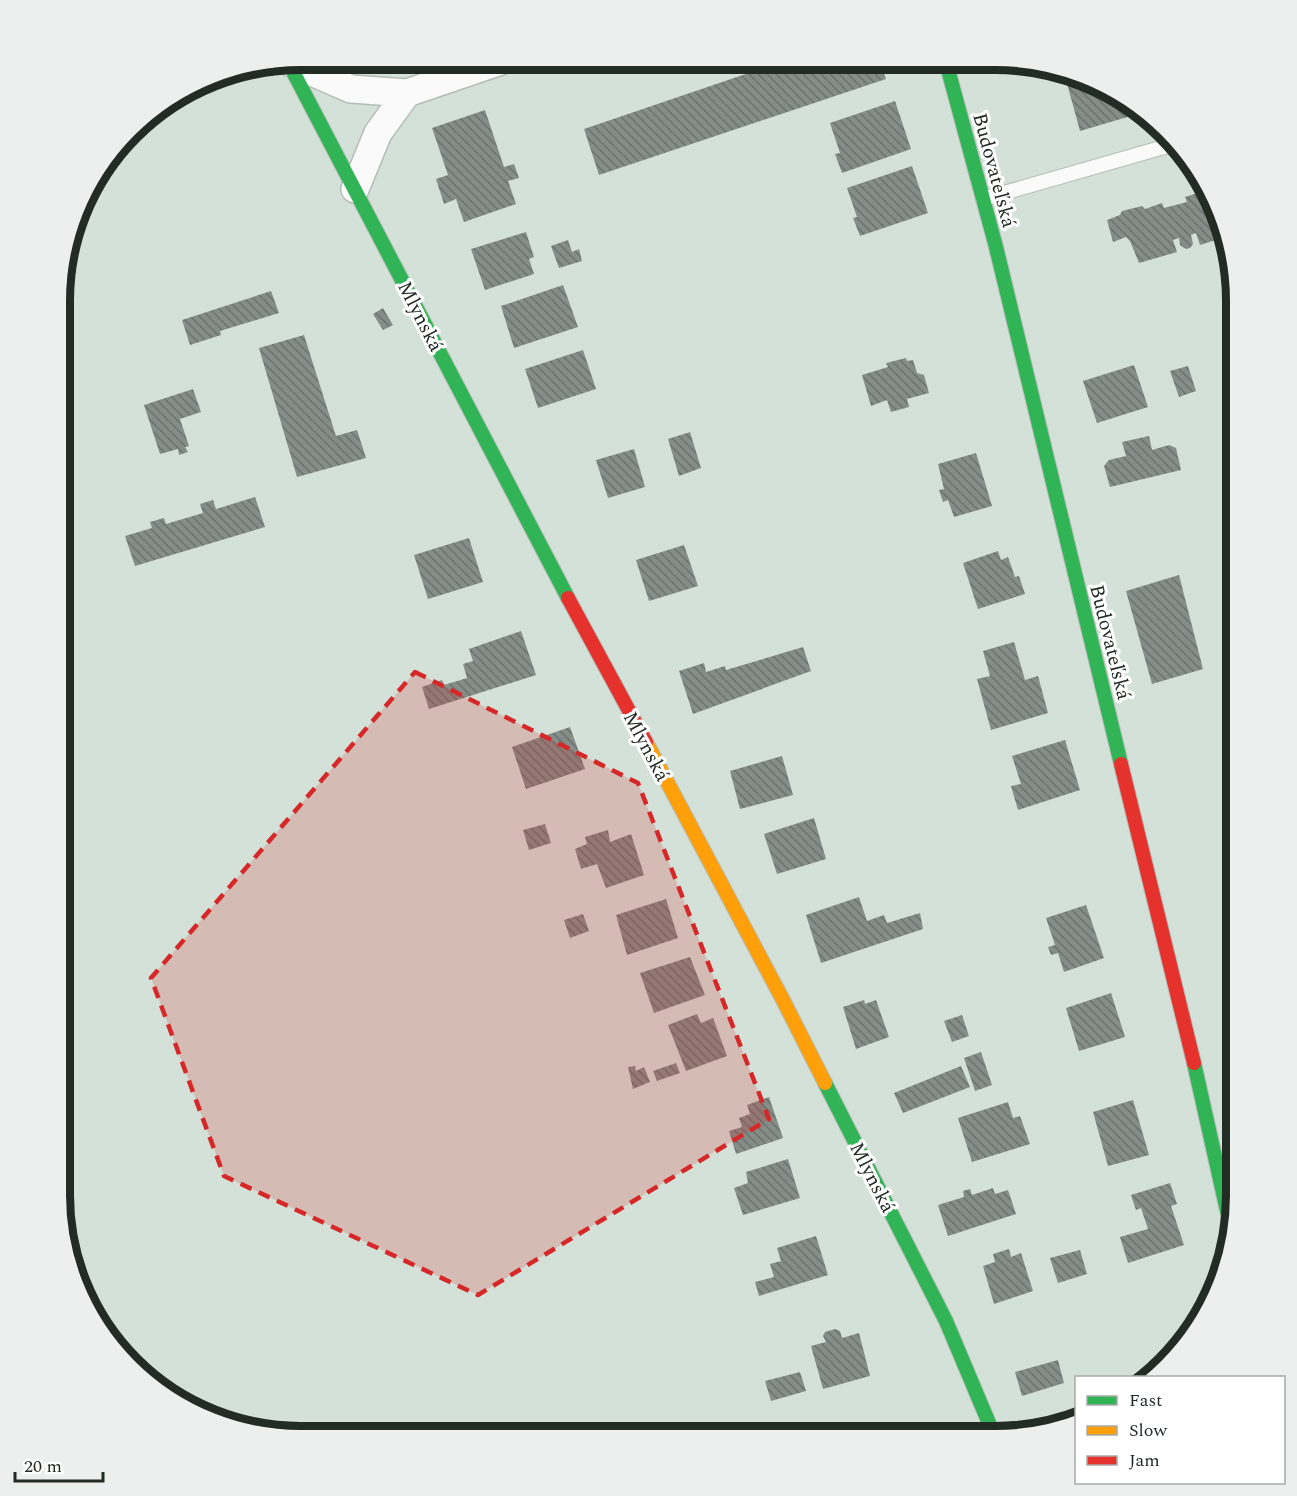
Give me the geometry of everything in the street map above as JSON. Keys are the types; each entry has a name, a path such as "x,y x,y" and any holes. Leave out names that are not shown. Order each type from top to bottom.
{"street":[{"path":"307,70 351,89 407,93 475,70"},
{"name":"Budovateľská","path":"948,70 983,199 1208,1122 1226,1205"},
{"name":"Mlynská","path":"294,71 544,552 783,1000 946,1321 991,1426"},
{"path":"356,189 378,133 407,93"}],"lane":[{"path":"983,199 1167,146"}],"highlighted area":[{"path":"415,672 638,783 769,1119 478,1295 224,1176 151,978"}],"building":[{"path":"758,70 883,70 886,79 599,175 584,129"},
{"path":"1067,82 1098,94 1133,115 1080,131"},
{"path":"895,101 911,149 842,173 835,154 840,153 830,123"},
{"path":"485,110 504,167 514,164 519,178 508,181 516,204 464,222 456,199 444,204 436,179 448,175 432,128"},
{"path":"912,166 928,213 860,236 853,218 857,217 847,188"},
{"path":"1199,192 1218,239 1200,245 1196,233 1191,235 1193,244 1186,249 1180,245 1179,238 1173,240 1177,252 1139,263 1126,237 1113,242 1107,220 1120,215 1122,211 1142,206 1145,209 1162,203 1164,208 1187,202 1185,197"},
{"path":"526,232 534,257 529,259 534,274 485,290 471,249"},
{"path":"568,240 572,252 579,249 582,261 559,268 551,246"},
{"path":"563,285 578,327 514,348 501,306"},
{"path":"271,291 279,313 220,331 221,335 190,345 182,320"},
{"path":"383,308 393,325 383,330 373,314"},
{"path":"304,335 336,436 357,430 366,458 297,477 259,348"},
{"path":"583,350 596,389 538,408 525,369"},
{"path":"906,358 907,361 913,360 917,373 924,375 929,393 907,399 909,407 891,412 887,400 871,406 862,375 888,367 886,363"},
{"path":"1134,365 1148,407 1097,423 1083,381"},
{"path":"1188,366 1196,391 1179,397 1170,371"},
{"path":"193,389 201,412 180,419 189,446 185,447 188,452 179,455 178,449 160,454 144,405"},
{"path":"690,432 701,468 679,476 668,439"},
{"path":"1149,436 1152,450 1169,445 1176,448 1181,470 1110,487 1104,466 1109,460 1126,456 1122,442"},
{"path":"634,449 645,487 608,498 596,460"},
{"path":"976,453 992,506 954,517 948,500 943,502 939,490 944,489 938,464"},
{"path":"255,497 265,527 135,566 125,536 152,528 150,522 164,518 166,524 203,513 200,504 213,500 216,509"},
{"path":"469,538 483,582 428,599 414,555"},
{"path":"684,545 698,586 649,601 636,560"},
{"path":"998,551 1001,560 1008,557 1015,577 1019,576 1025,594 978,609 963,563"},
{"path":"1179,575 1203,669 1152,684 1126,591"},
{"path":"521,631 536,675 429,709 422,687 442,680 444,685 467,678 463,664 473,661 469,649"},
{"path":"1014,642 1025,680 1038,676 1048,713 991,730 977,679 990,676 983,651"},
{"path":"803,647 811,671 693,714 679,671 704,663 706,672 725,666 726,670"},
{"path":"570,727 585,769 526,789 512,747"},
{"path":"1065,740 1080,790 1018,810 1011,786 1021,784 1012,756"},
{"path":"782,756 793,795 740,809 730,771"},
{"path":"814,818 826,859 777,874 764,834"},
{"path":"545,824 551,843 529,850 523,830"},
{"path":"608,830 610,842 631,834 644,875 606,888 597,864 581,869 575,849 587,844 585,837"},
{"path":"859,897 867,921 884,915 887,923 920,913 923,929 821,963 806,915"},
{"path":"666,899 678,938 627,955 616,915"},
{"path":"1086,905 1104,958 1064,972 1058,953 1051,955 1048,947 1055,945 1046,918"},
{"path":"583,914 589,931 570,938 564,920"},
{"path":"690,957 705,995 654,1013 640,973"},
{"path":"1111,993 1125,1037 1079,1051 1066,1008"},
{"path":"864,1000 865,1004 876,1000 889,1037 856,1049 843,1007"},
{"path":"697,1014 701,1023 713,1018 727,1056 686,1071 668,1025"},
{"path":"962,1015 969,1036 952,1042 944,1021"},
{"path":"981,1052 992,1085 975,1091 964,1058"},
{"path":"676,1063 680,1073 657,1081 653,1071"},
{"path":"635,1066 636,1071 644,1067 650,1082 633,1089 628,1067"},
{"path":"961,1066 970,1087 903,1113 894,1093"},
{"path":"769,1097 783,1138 736,1154 729,1131 742,1127 739,1118 750,1114 747,1105"},
{"path":"1133,1100 1149,1155 1108,1166 1093,1112"},
{"path":"1008,1102 1013,1118 1020,1116 1030,1144 972,1162 958,1118"},
{"path":"788,1159 800,1198 743,1215 734,1188 748,1183 746,1172"},
{"path":"1170,1183 1177,1204 1171,1206 1184,1245 1128,1263 1120,1237 1148,1229 1141,1208 1136,1210 1131,1195"},
{"path":"993,1188 995,1194 1008,1190 1016,1214 948,1236 938,1205 964,1197 963,1191 970,1189 972,1195"},
{"path":"816,1236 828,1275 759,1296 755,1282 774,1277 770,1264 781,1261 777,1248"},
{"path":"1009,1249 1011,1257 1021,1253 1033,1291 994,1304 983,1266 995,1262 993,1254"},
{"path":"1080,1250 1087,1274 1058,1283 1050,1258"},
{"path":"835,1329 840,1331 842,1338 859,1333 870,1376 823,1389 811,1346 826,1342 823,1336 825,1332"},
{"path":"1058,1360 1064,1383 1022,1396 1015,1372"},
{"path":"800,1372 806,1391 771,1401 765,1381"}],"traffic: fast":[{"path":"948,70 996,247 1121,764"},
{"path":"293,71 568,598"},
{"path":"1194,1063 1226,1206"},
{"path":"825,1083 946,1321 990,1426"}],"traffic: slow":[{"path":"646,742 825,1083"}],"traffic: jam":[{"path":"568,598 646,742"},
{"path":"1121,764 1194,1063"}]}
